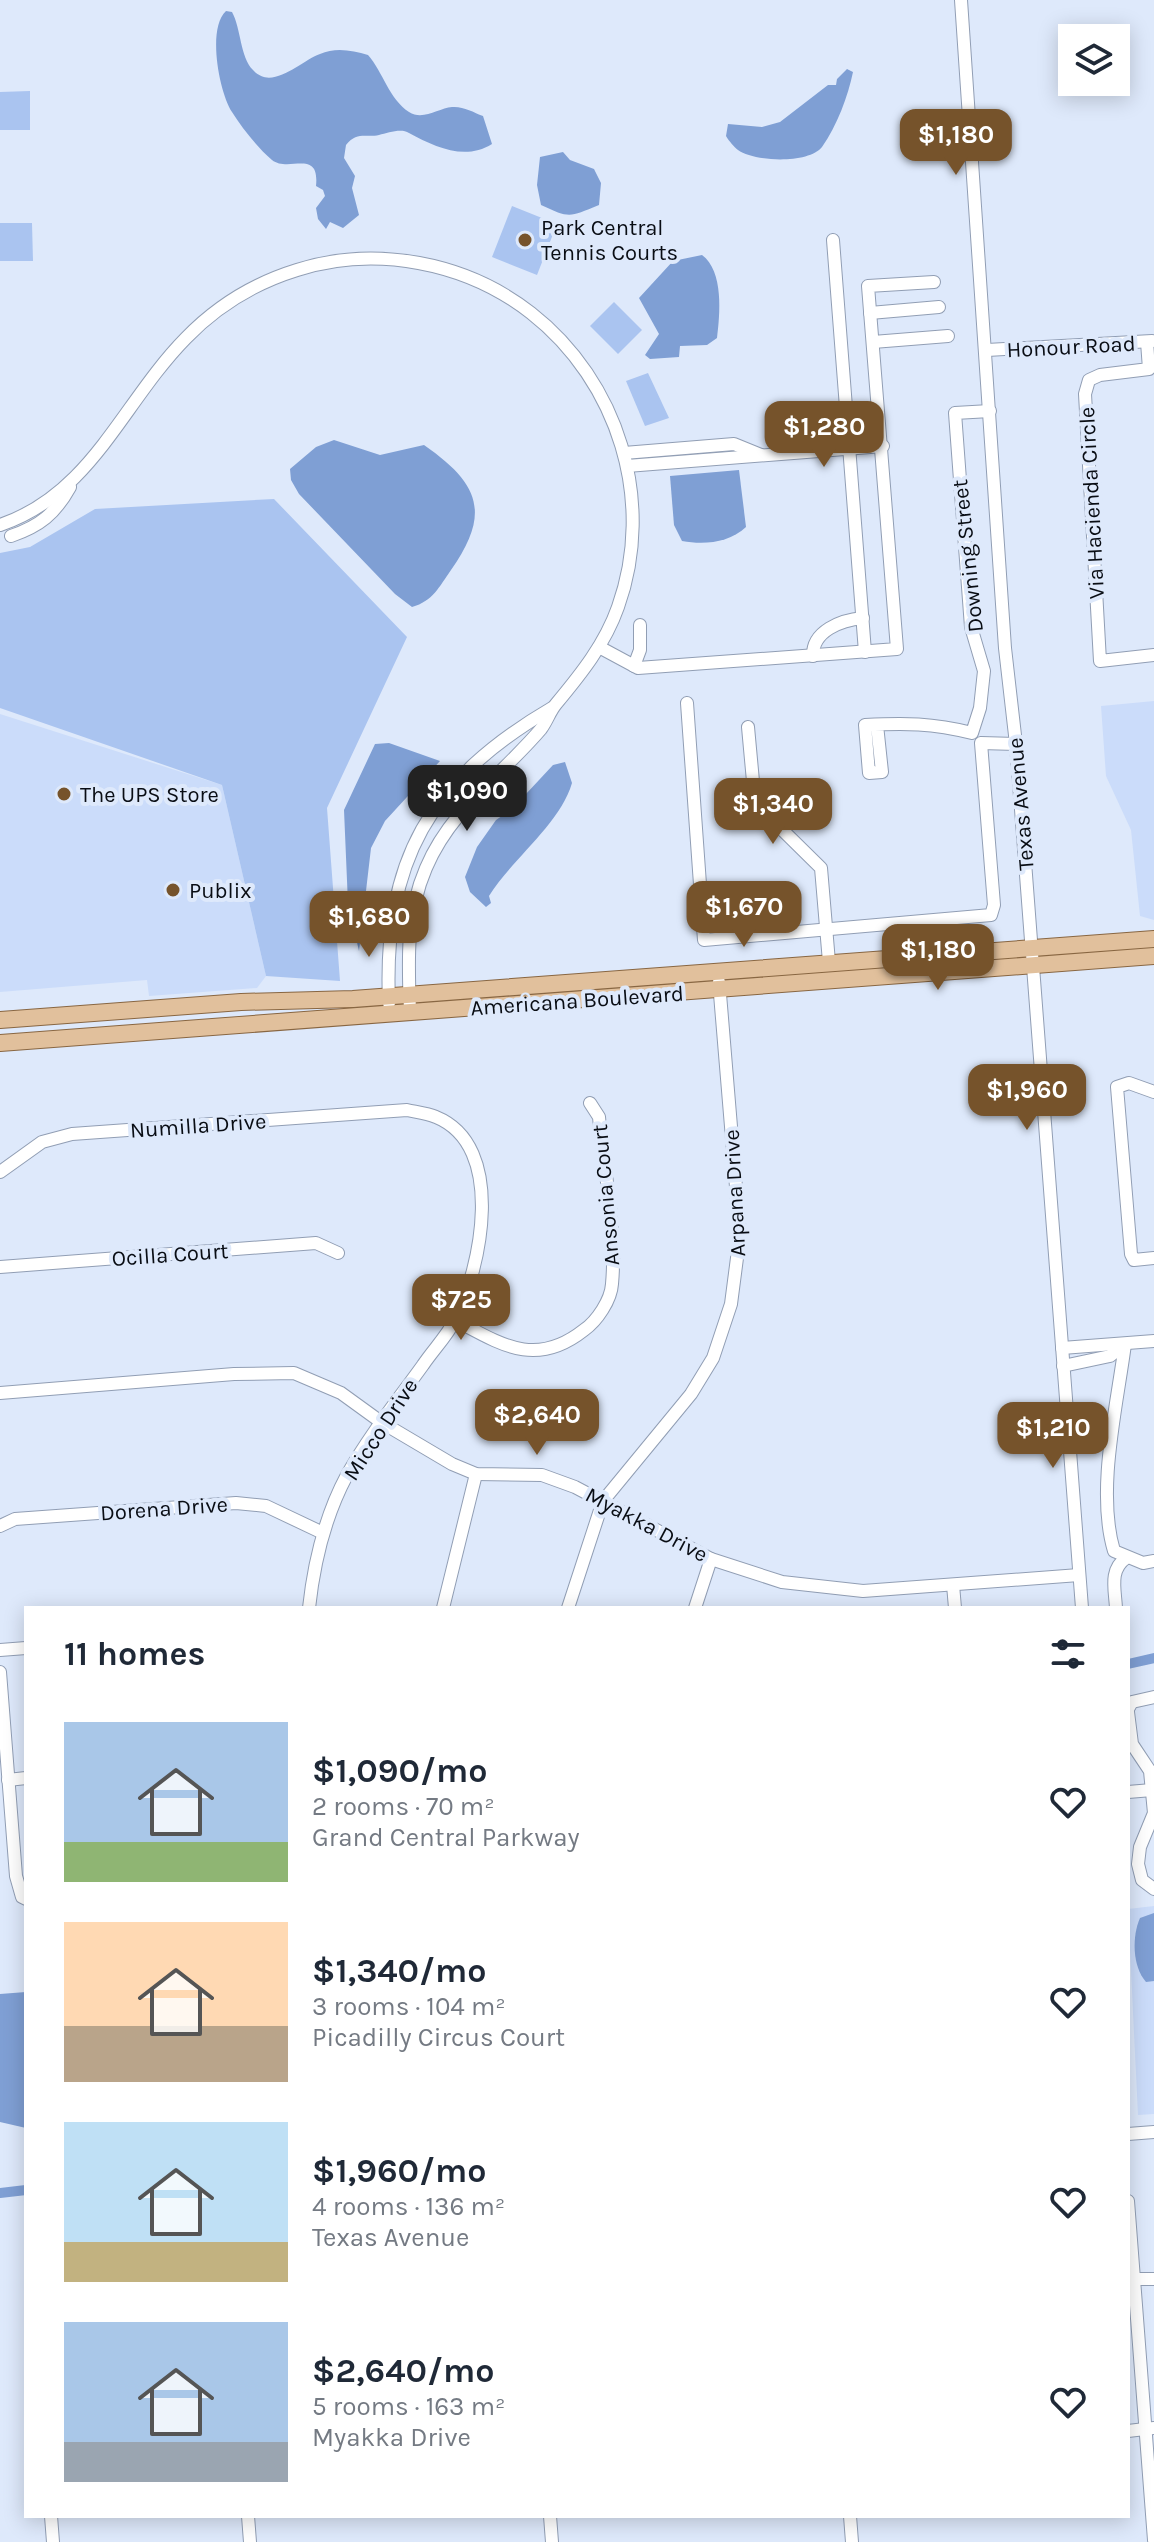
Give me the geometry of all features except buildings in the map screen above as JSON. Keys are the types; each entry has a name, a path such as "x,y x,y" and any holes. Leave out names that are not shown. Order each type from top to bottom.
{"main road":[{"name":"Americana Boulevard","path":"410,1003 719,971 1032,945 1154,939"},
{"name":"Americana Boulevard","path":"0,1020 241,1002 389,1004 720,990 1154,956"},
{"path":"241,1002 242,1024"},
{"name":"Americana Boulevard","path":"0,1043 242,1024 389,1004"},
{"path":"96,1035 117,1024 128,1009"}],"street":[{"name":"Texas Avenue","path":"961,0 1005,648 1034,964 1082,1606"},
{"path":"833,240 865,652"},
{"path":"6,538 39,527 59,507 74,481 173,352 201,324 256,287 299,270 347,260 396,260 438,267 484,284 529,311 553,331 584,366 611,414 631,488 632,549 618,608 581,675 552,708 496,746 464,774 423,824 399,877 390,916 389,1004"},
{"path":"599,647 634,666 897,649 868,286 934,282"},
{"path":"870,313 939,307"},
{"path":"873,342 948,336"},
{"name":"Honour Road","path":"987,350 1150,341"},
{"name":"Via Hacienda Circle","path":"1150,341 1151,368 1100,375 1089,380 1085,394 1100,661 1154,655"},
{"name":"Downing Street","path":"877,725 920,722 972,733 980,708 984,671 971,627 955,413 990,411"},
{"path":"625,460 734,444 761,455 883,446"},
{"path":"0,525 31,515 74,481"},
{"path":"813,656 813,646 821,635 841,621 863,618"},
{"path":"634,666 640,650 640,625"},
{"path":"687,703 704,940 991,915 994,905 981,743 1016,744"},
{"path":"410,1003 411,913 425,869 441,839 464,807 543,726 552,708"},
{"path":"748,727 755,803 821,868 829,962"},
{"name":"Arpana Drive","path":"569,1606 603,1501 691,1394 713,1358 731,1304 740,1235 719,971"},
{"path":"1154,1092 1129,1083 1117,1087 1131,1254 1134,1260 1154,1258"},
{"name":"Ansonia Court","path":"455,1320 508,1348 546,1351 568,1343 593,1324 613,1286 599,1117 590,1103"},
{"name":"Micco Drive","path":"309,1606 323,1533 347,1476 381,1422 455,1320 481,1231 478,1168 465,1141 438,1118 407,1110"},
{"name":"Numilla Drive","path":"0,1172 42,1142 72,1134 407,1110"},
{"name":"Ocilla Court","path":"0,1267 316,1243 338,1253"},
{"path":"1062,1348 1154,1341"},
{"path":"1063,1366 1110,1356 1125,1344"},
{"path":"1125,1344 1108,1501 1109,1533 1114,1551 1143,1563 1154,1561"},
{"name":"Myakka Drive","path":"0,1393 234,1374 294,1373 341,1393 428,1452 476,1474 542,1475 603,1501 711,1559 744,1572 815,1588 863,1591 1079,1575"},
{"path":"443,1606 476,1474"},
{"name":"Dorena Drive","path":"0,1526 15,1519 236,1503 266,1506 323,1533"},
{"path":"1116,1606 1114,1574 1117,1564 1126,1558"},
{"path":"696,1606 711,1559"},
{"path":"953,1585 955,1606"},
{"path":"0,1650 24,1648"},
{"path":"0,1672 16,1876 24,1898"},
{"path":"1130,1706 1132,1702 1154,1697"},
{"path":"1130,1728 1132,1744 1150,1771 1154,1813 1140,1847 1138,1864 1142,1880 1154,1889"},
{"path":"8,1780 24,1778"},
{"path":"1130,1792 1152,1790"},
{"path":"1130,2134 1154,2132"},
{"path":"1130,2227 1150,2429 1154,2540"},
{"path":"1134,2279 1154,2279"},
{"path":"1130,2431 1150,2429"},
{"path":"51,2518 53,2542"},
{"path":"248,2518 250,2542"},
{"path":"550,2518 552,2542"},
{"path":"850,2518 852,2542"}],"shaded area":[{"path":"226,11 232,12 249,64 261,76 278,76 332,50 368,55 402,107 420,115 460,107 483,116 492,144 461,152 402,131 354,138 346,145 344,158 355,176 352,188 359,215 343,228 330,222 326,229 318,219 316,208 325,196 323,190 316,186 313,168 272,160 245,131 227,103 219,76 216,45 220,19"},
{"path":"847,69 853,72 841,111 827,139 815,153 794,159 756,157 738,150 726,136 728,124 762,127 780,122 828,85 836,85 837,79"},
{"path":"30,91 30,130 0,130 0,92"},
{"path":"563,152 570,160 594,169 601,183 599,205 570,215 541,205 537,185 540,157"},
{"name":"Park Central Tennis Courts","path":"512,206 557,224 537,275 492,257"},
{"path":"0,223 32,223 33,261 0,261"},
{"path":"702,255 714,271 717,282 717,338 707,345 680,346 679,357 650,359 645,355 659,334 639,298 673,261"},
{"path":"614,302 642,330 618,354 590,326"},
{"path":"648,373 669,418 645,426 626,381"},
{"path":"334,440 380,455 424,445 443,459 468,487 474,501 472,532 439,588 419,604 412,607 395,594 299,494 291,480 290,469 316,447"},
{"path":"739,470 746,527 716,542 682,541 674,525 670,476"},
{"path":"274,499 407,637 327,808 340,981 266,976 222,785 0,708 0,553 30,547 95,509"},
{"path":"1154,701 1154,920 1140,916 1131,830 1106,776 1101,706"},
{"path":"0,714 222,785 266,976 257,988 149,996 147,980 0,992"},
{"path":"389,743 440,761 385,821 371,848 359,951 348,904 344,810 375,744"},
{"path":"565,762 572,783 566,798 547,827 499,882 489,896 491,903 486,907 470,892 465,877 477,847 496,820 512,809 553,765"},
{"path":"1154,1906 1154,2114 1138,2115 1130,1909"},
{"path":"1154,1913 1154,1981 1146,1982 1136,1959 1136,1933 1140,1918"},
{"path":"24,1992 24,2128 0,2122 0,1994"}],"waterway":[{"path":"1130,1664 1154,1658"},
{"path":"0,2193 24,2190"}],"place":[{"name":"Park Central Tennis Courts","path":"525,240"},
{"name":"The UPS Store","path":"64,794"},
{"name":"Publix","path":"173,890"}]}
